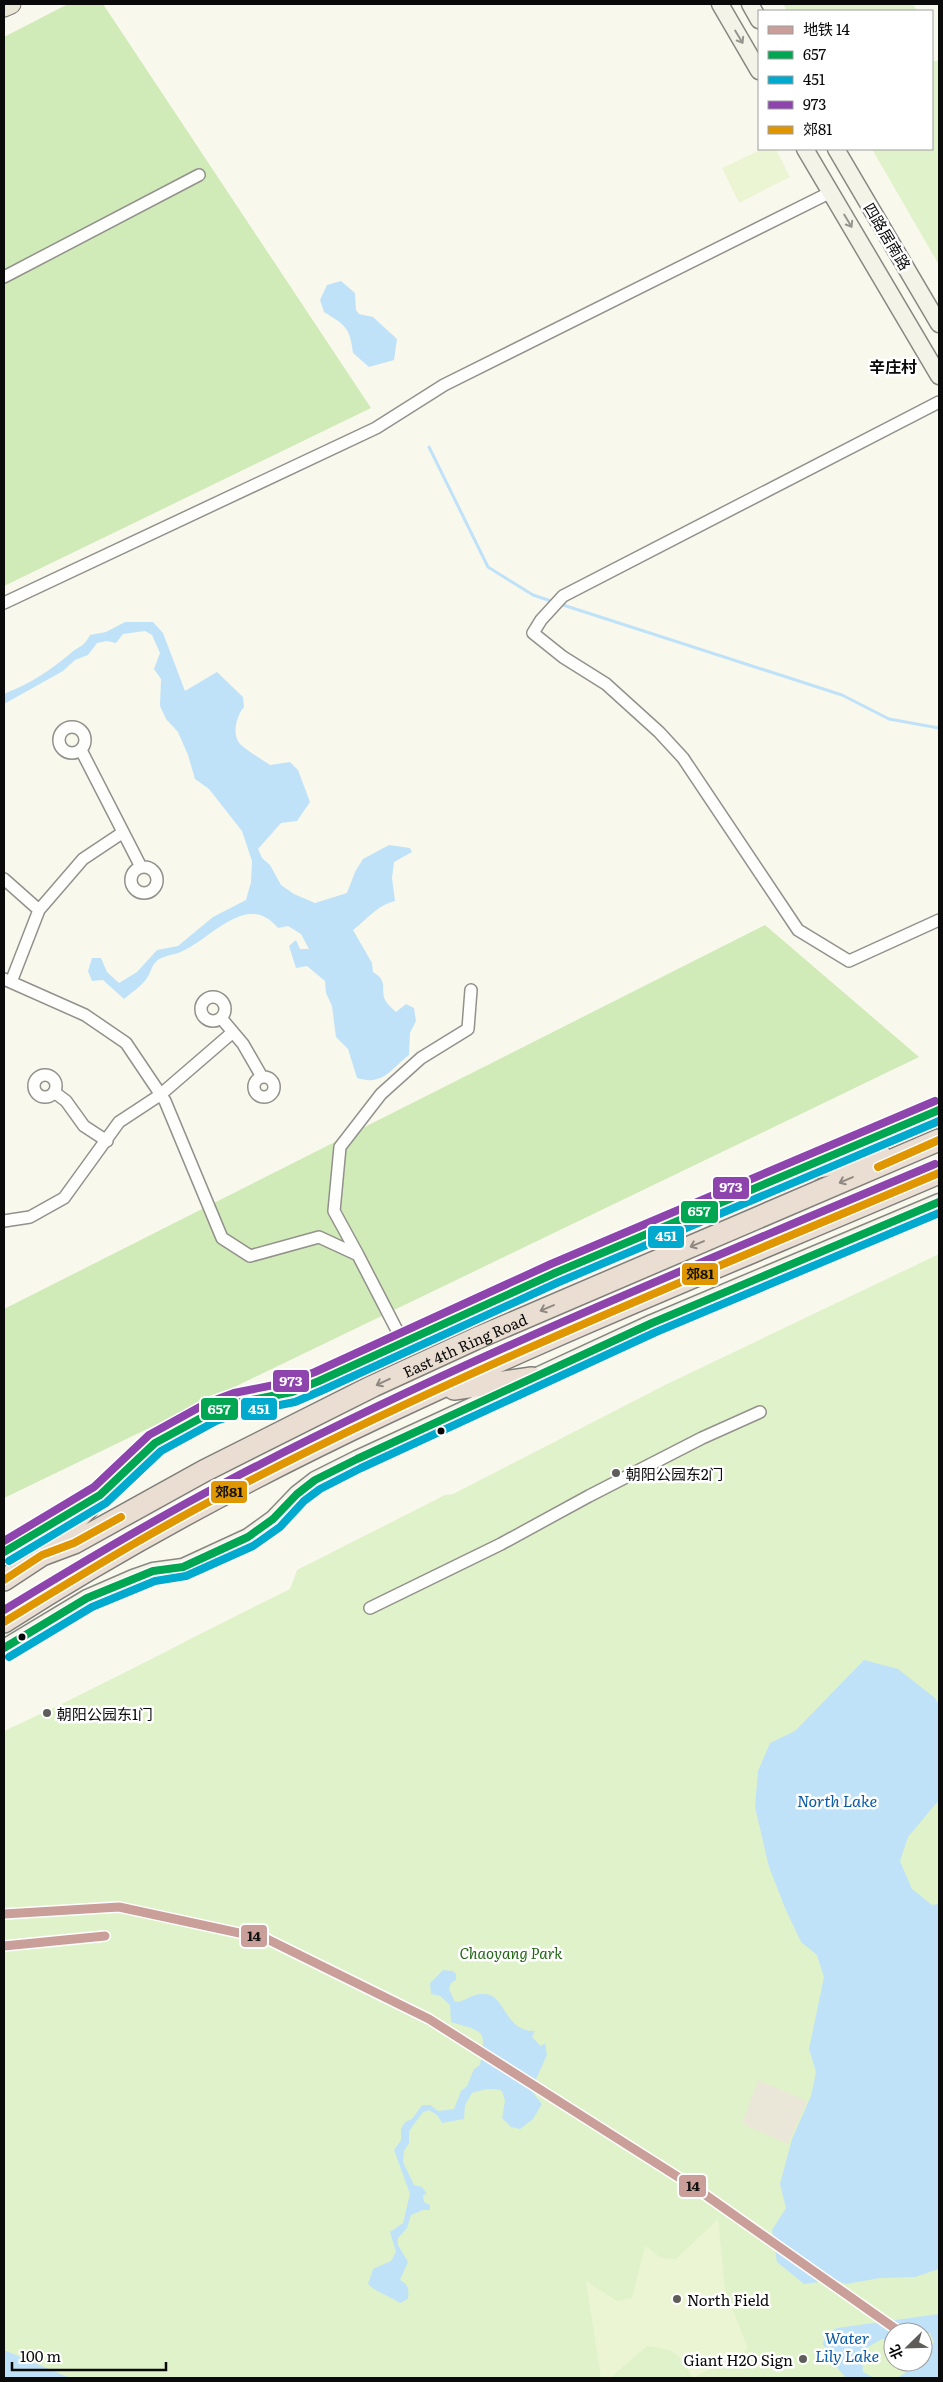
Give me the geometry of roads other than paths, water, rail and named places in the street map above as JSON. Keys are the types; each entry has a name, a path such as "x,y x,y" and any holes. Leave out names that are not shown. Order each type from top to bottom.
{"highway":[{"name":"East 4th Ring Road","path":"4,1580 42,1555 74,1543 204,1471 373,1386 458,1346 939,1140"},
{"path":"796,1171 916,1150"},
{"name":"East 4th Ring Road","path":"4,1622 72,1578 214,1499 427,1393 939,1173"},
{"path":"427,1393 532,1378"},
{"path":"42,1555 100,1495"}],"main road":[{"path":"4,7 10,4"}],"street":[{"path":"720,4 758,69"},
{"path":"750,4 758,18"},
{"path":"806,150 939,376"},
{"name":"四路居南路","path":"837,150 939,324"},
{"path":"4,277 199,175"},
{"path":"4,603 376,428 444,385 831,192"},
{"path":"939,402 563,596 541,620 533,633 563,658 606,684 683,758 798,930 849,961 939,920"},
{"path":"81,750 141,867"},
{"path":"122,833 83,859 39,910 8,980 85,1015 126,1043 160,1095 222,1238 250,1256 319,1238 358,1254"},
{"path":"4,879 39,910"},
{"path":"403,1342 334,1211 340,1147 380,1094 421,1058 468,1029 471,990"},
{"path":"221,1018 233,1032 262,1076"},
{"path":"4,1222 30,1217 64,1198 119,1122 160,1095 233,1032"},
{"path":"54,1092 66,1101 84,1126 107,1141"},
{"path":"4,1552 100,1495 155,1443 212,1412 237,1403 292,1392 555,1273 939,1110"},
{"path":"4,1648 87,1598 153,1571 183,1567 248,1537 273,1519 297,1494 315,1480 652,1323 939,1202"},
{"path":"370,1608 501,1544 702,1438 760,1412"}],"water":[{"path":"341,281 355,293 356,310 359,314 373,317 397,339 394,360 369,367 353,353 350,337 342,324 324,312 320,300 327,285"},
{"path":"125,622 153,622 163,633 185,691 217,672 243,697 244,707 237,720 235,730 240,744 270,765 290,762 298,770 310,802 297,821 281,823 258,849 281,885 294,894 315,903 347,893 355,872 363,859 389,845 410,848 412,852 394,862 392,878 395,901 378,909 353,930 372,963 373,972 383,982 387,1003 396,1012 406,1004 414,1008 416,1021 410,1033 409,1055 386,1075 373,1080 357,1078 348,1049 336,1037 332,1006 326,993 325,981 307,966 296,968 289,946 296,940 300,949 309,949 301,934 288,926 278,928 266,917 253,914 240,916 190,947 159,959 145,981 124,999 103,980 92,981 88,971 92,958 101,958 107,972 119,983 137,972 157,950 178,946 213,917 246,900 251,882 252,861 242,831 209,789 195,779 188,755 178,732 166,719 160,706 161,679 154,669 160,653 152,635 145,631 123,634 116,643 107,641 97,643 88,655 75,660 63,671 4,704 4,694 47,671 83,644 90,635 106,632"},
{"name":"North Lake","path":"864,1660 898,1669 935,1698 939,1705 939,1800 908,1837 900,1861 912,1889 932,1905 939,1904 939,2269 915,2277 880,2278 846,2284 834,2280 804,2284 777,2262 772,2230 786,2208 780,2184 792,2139 811,2096 816,2072 809,2049 824,1977 817,1955 801,1942 769,1867 755,1807 758,1771 770,1743 795,1731"},
{"path":"443,1970 453,1971 456,1974 456,1980 451,1983 449,1989 455,2002 479,1994 491,1996 497,2000 517,2026 525,2030 535,2031 532,2037 541,2046 545,2043 547,2055 531,2090 542,2104 533,2119 520,2129 511,2127 502,2118 505,2101 502,2091 495,2089 483,2090 472,2093 465,2105 464,2119 442,2123 437,2115 429,2110 423,2112 409,2131 409,2143 404,2151 403,2162 414,2185 422,2187 427,2194 423,2195 424,2202 430,2205 430,2210 423,2210 411,2215 407,2228 398,2238 398,2245 408,2262 400,2280 408,2288 408,2299 400,2303 368,2284 373,2269 391,2261 396,2252 390,2232 403,2223 410,2194 394,2150 401,2140 401,2129 405,2122 412,2119 422,2105 430,2105 438,2111 454,2109 461,2091 467,2086 474,2069 480,2065 482,2053 483,2038 481,2034 451,2022 450,2005 440,1996 431,1994 430,1983"},
{"name":"Water Lily Lake","path":"939,2314 939,2378 897,2378 905,2372 933,2372 933,2322 883,2322 883,2339 866,2348 862,2361 863,2372 874,2378 846,2378 834,2364 823,2344 826,2334 837,2328"},
{"path":"4,2350 63,2375 71,2378 4,2378"}],"waterway":[{"path":"429,447 488,567 533,595 554,602"},
{"path":"560,604 842,695 889,719 939,728"}],"metro line":[{"name":"14","path":"4,1914 119,1907 267,1939 429,2019 697,2189 886,2322"},
{"name":"14","path":"4,1946 105,1936"}],"place":[{"name":"朝阳公园东2门","path":"616,1473"},
{"name":"朝阳公园东1门","path":"47,1713"},
{"name":"North Field","path":"677,2299"},
{"name":"Giant H2O Sign","path":"803,2359"}],"district":[{"name":"辛庄村","path":"893,366"}],"park label":[{"name":"Chaoyang Park","path":"511,1952"}]}
